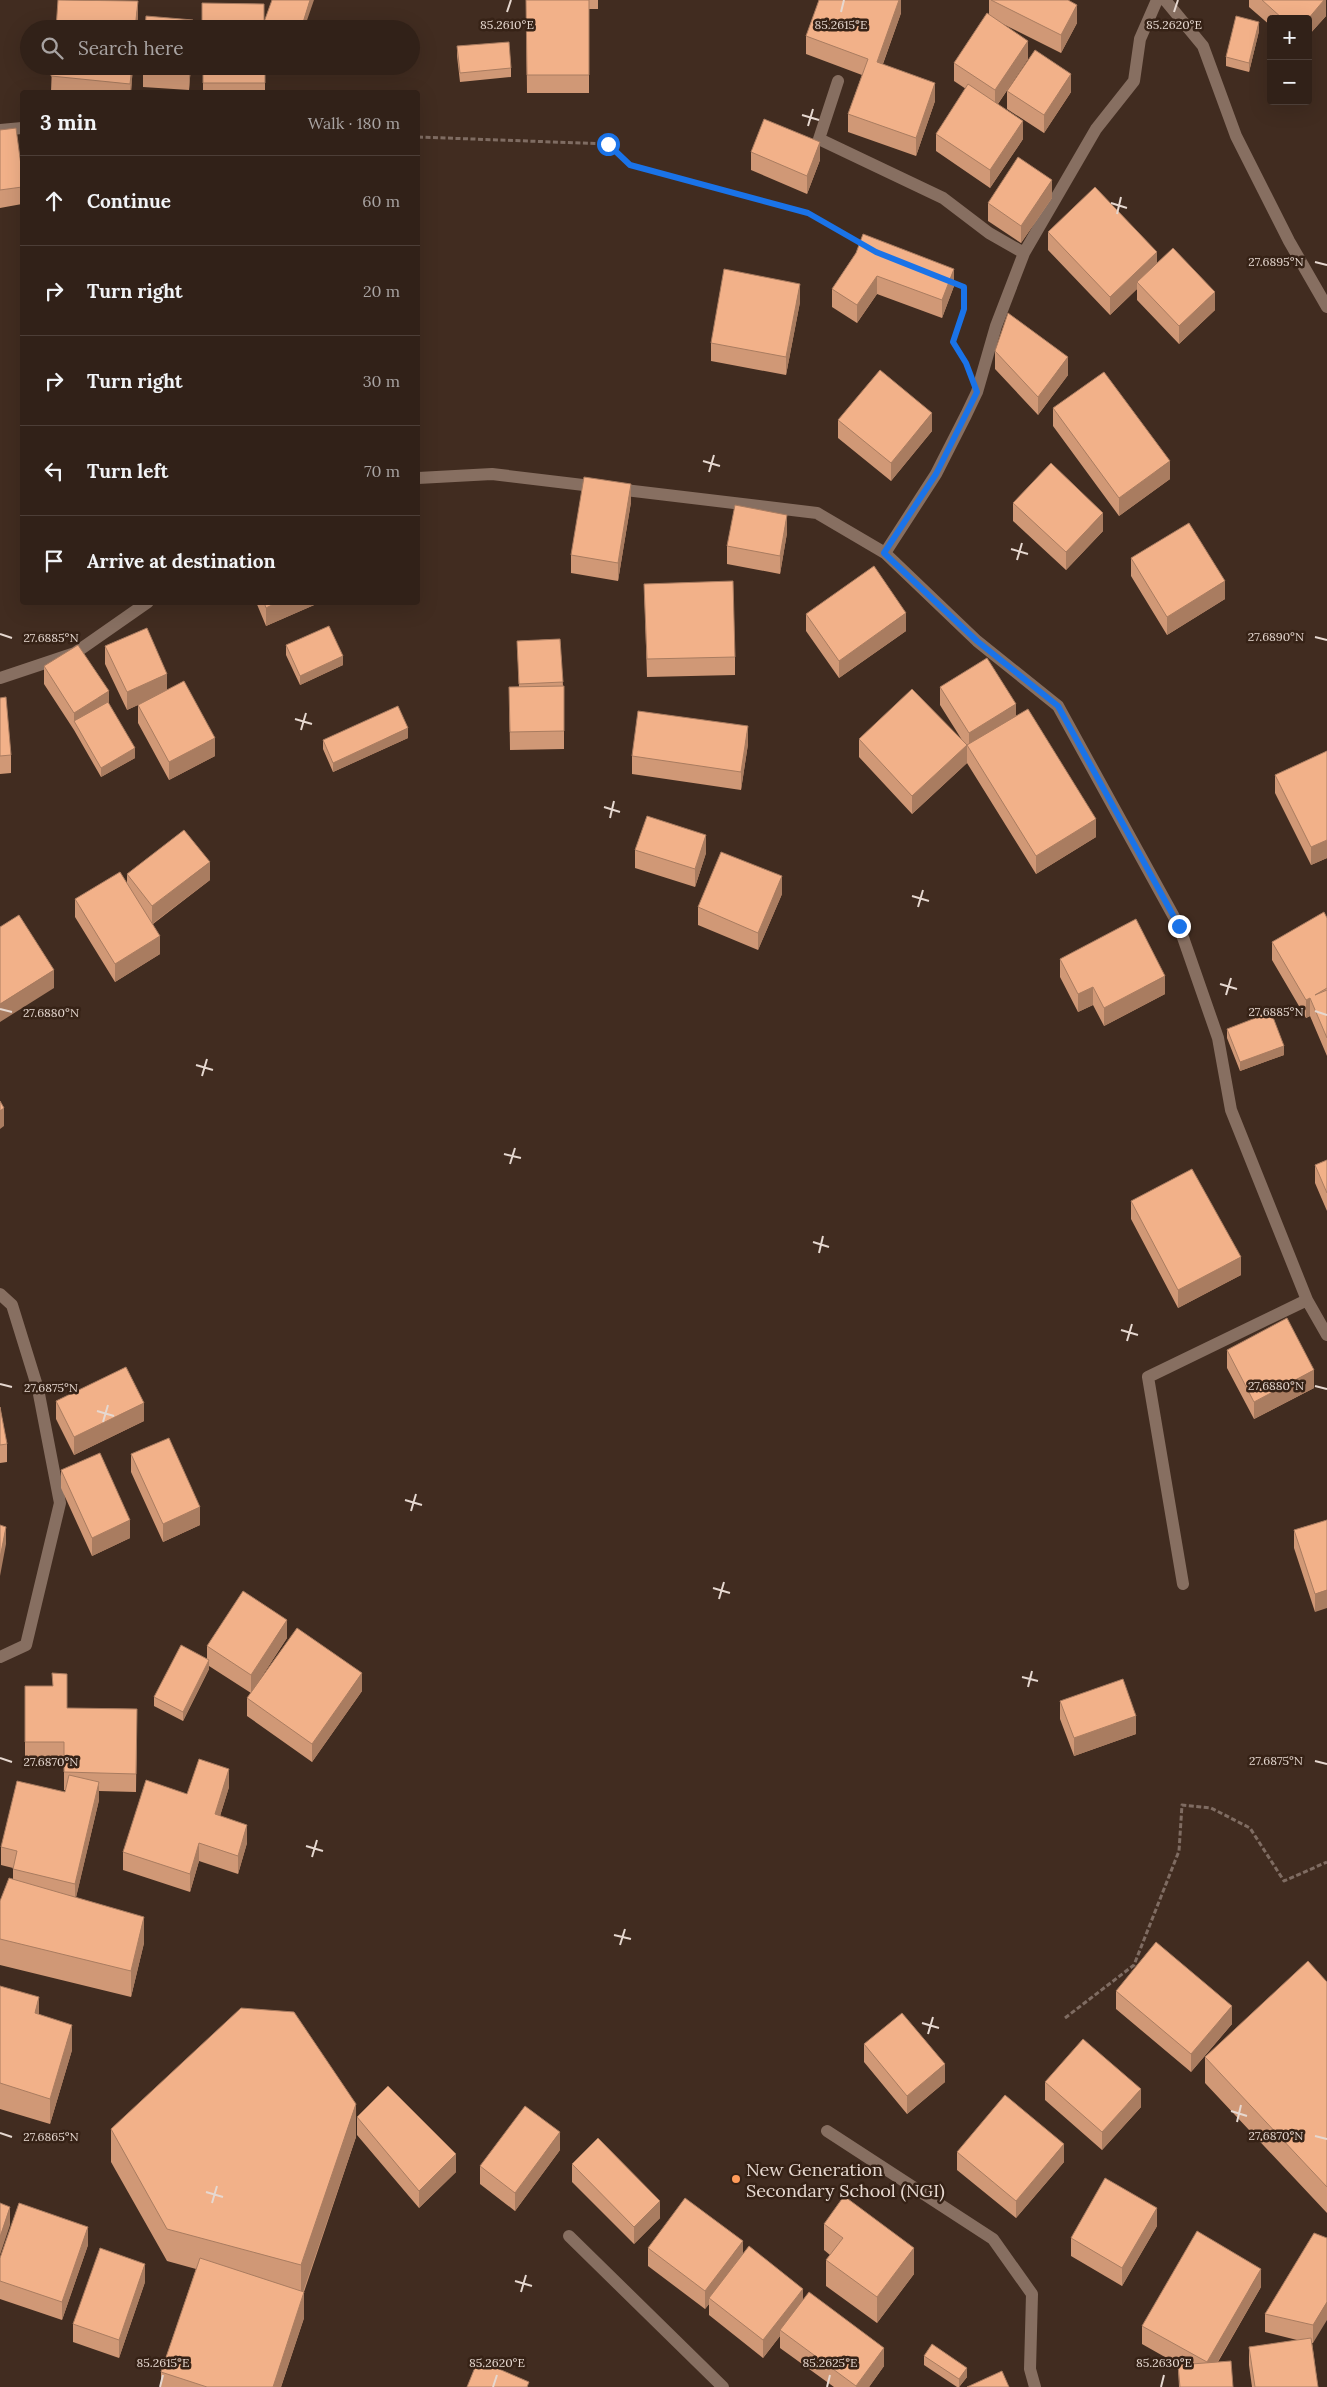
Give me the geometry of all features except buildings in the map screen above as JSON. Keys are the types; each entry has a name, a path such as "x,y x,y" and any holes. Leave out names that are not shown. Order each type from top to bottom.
{"street":[{"path":"884,553 936,474 977,392 996,326 1024,252 1096,129 1134,81 1140,39 1157,0"},
{"path":"1165,0 1203,46 1236,136 1289,241 1327,307"},
{"path":"838,81 819,139 943,198 989,233 1024,252"},
{"path":"0,130 20,128"},
{"path":"420,478 492,474 816,513 884,553 977,641 1058,706 1179,926 1218,1038 1230,1110 1307,1300 1327,1335"},
{"path":"0,678 75,653 144,605"},
{"path":"0,1294 12,1305 38,1389 60,1503 26,1645 0,1657"},
{"path":"1184,1584 1148,1377 1307,1300"},
{"path":"827,2131 993,2239 1032,2294 1030,2369 1035,2387"},
{"path":"569,2236 722,2387"}],"path":[{"path":"420,137 608,144 630,165 808,213 868,247"},
{"path":"946,280 964,287 964,309 953,342 966,363 977,392"},
{"path":"1065,2018 1134,1965 1179,1851 1182,1805 1210,1808 1250,1828 1284,1881 1327,1862"}],"place":[{"name":"New Generation Secondary School (NGI)","path":"736,2179"}],"route":[{"path":"608,144 630,165 808,213 876,252 964,287 964,309 953,342 966,363 977,392 936,474 884,553 977,641 1058,706 1179,926"}]}
